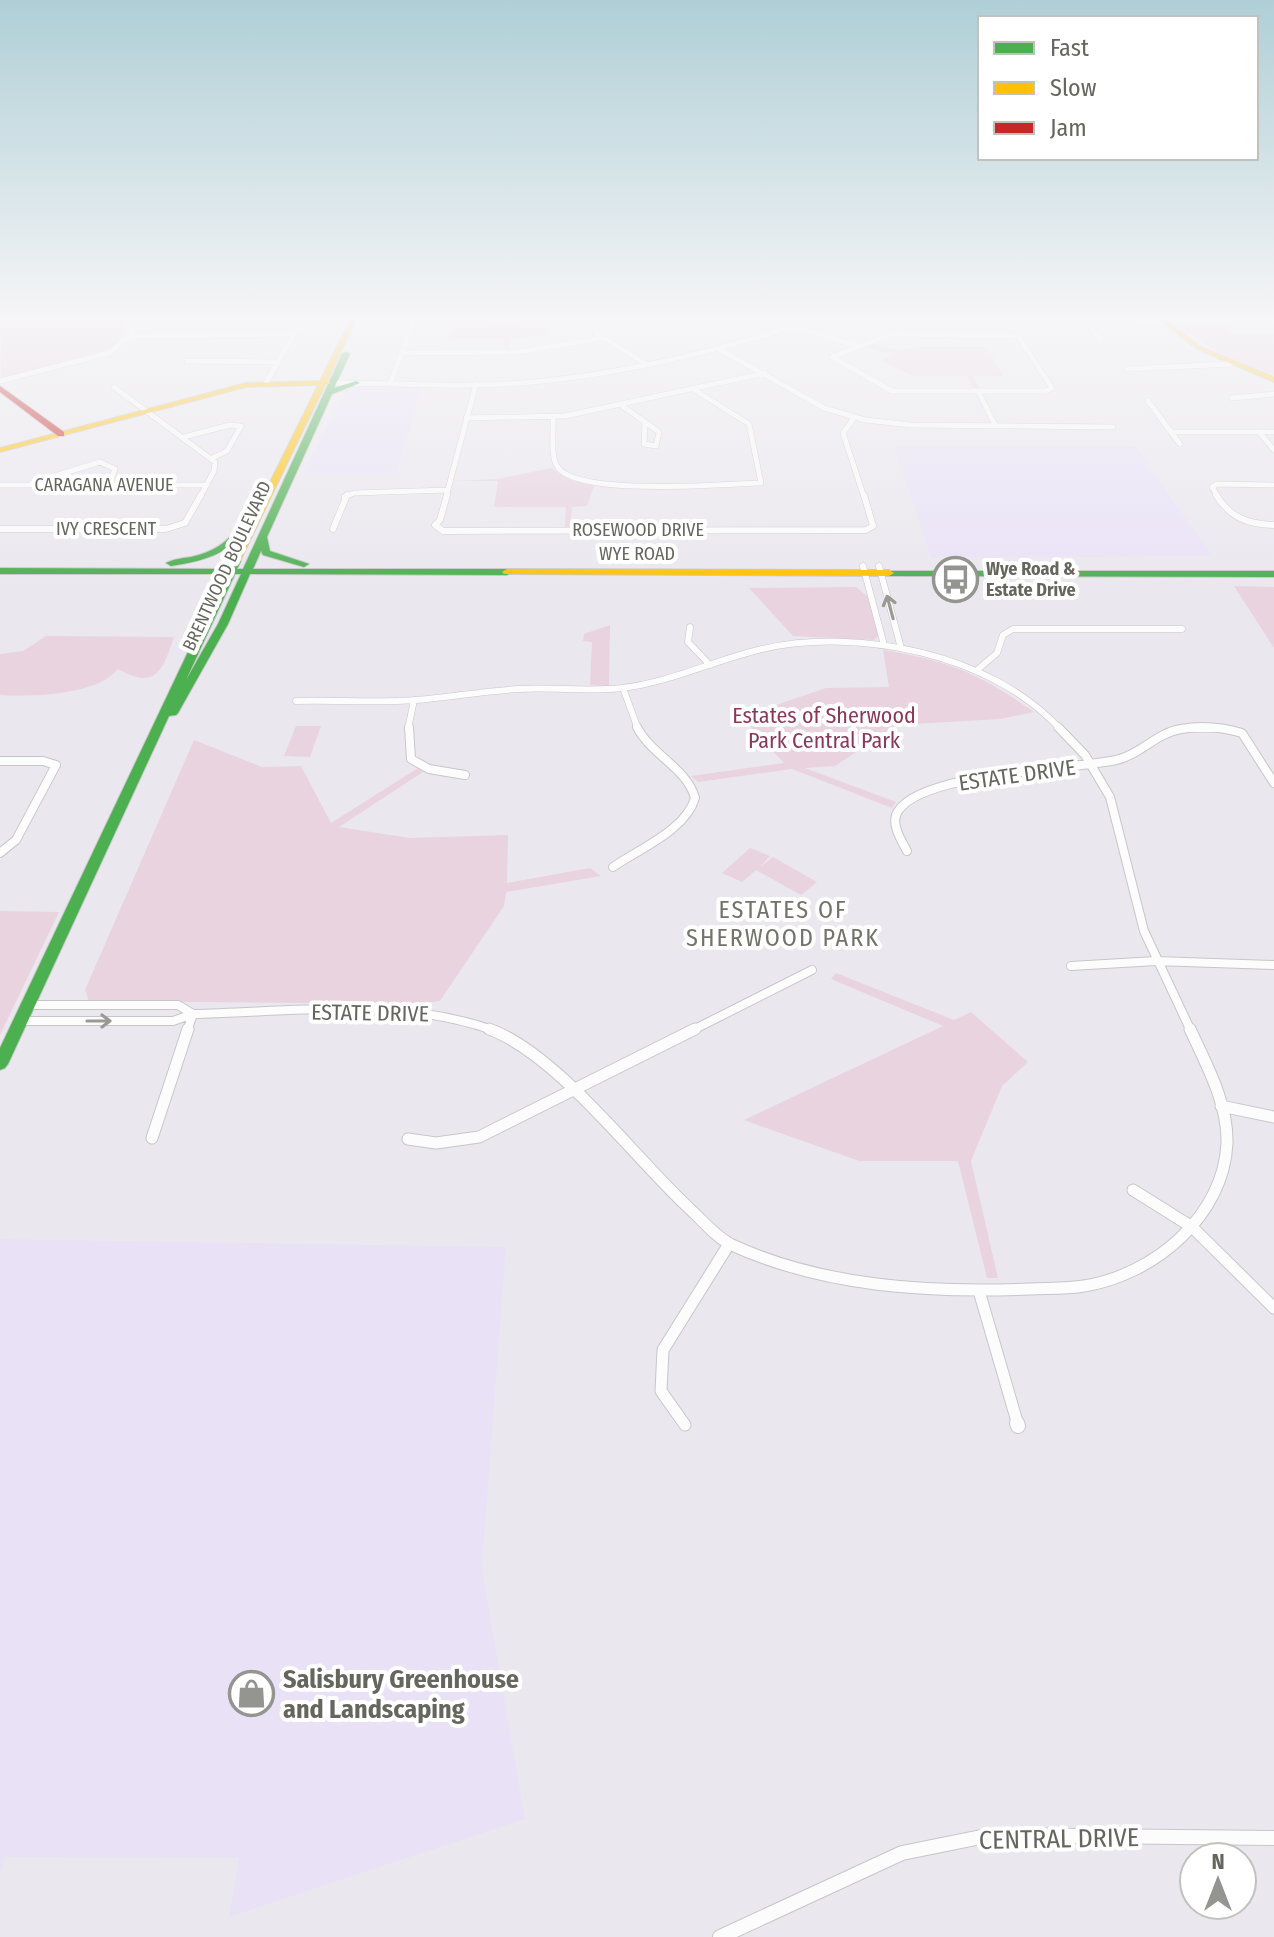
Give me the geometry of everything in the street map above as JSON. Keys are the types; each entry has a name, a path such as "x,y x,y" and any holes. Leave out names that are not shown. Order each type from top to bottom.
{"main road":[{"path":"27,408 61,434"},
{"path":"0,450 157,408"},
{"name":"BRENTWOOD BOULEVARD","path":"0,1064 156,737 228,596 272,483 312,408"},
{"name":"BRENTWOOD BOULEVARD","path":"240,569 263,537 316,408"},
{"path":"169,567 227,550 272,483"},
{"path":"263,537 266,553 303,568"},
{"name":"WYE ROAD","path":"0,562 240,569 1274,566"},
{"path":"169,567 206,578 228,596 265,578 303,568"},
{"name":"WYE ROAD","path":"0,571 169,567"},
{"path":"223,624 224,602 240,569"},
{"name":"WYE ROAD","path":"872,569 1274,574"},
{"name":"BRENTWOOD BOULEVARD","path":"156,737 184,697 223,624 228,596"}],"street":[{"path":"143,408 212,458 227,451 241,426 230,425 184,437"},
{"name":"ROSEWOOD DRIVE","path":"469,408 440,520 435,525 443,531 866,530 873,526 872,520 843,433 854,418"},
{"path":"466,418 553,417 602,408"},
{"path":"626,408 645,422 659,432 659,445 644,444 645,422"},
{"path":"553,417 555,464 563,473 579,480 610,486 761,483 749,424 724,408"},
{"path":"825,408 854,418 897,424 1113,427"},
{"path":"987,408 995,425"},
{"path":"1153,408 1180,444"},
{"path":"1171,432 1274,432"},
{"path":"1259,432 1274,450"},
{"name":"IVY CRESCENT","path":"0,529 176,528 185,523 207,485 215,468 212,458"},
{"path":"25,485 100,462 115,469 109,485"},
{"path":"1274,485 1217,484 1212,487 1238,520 1251,525 1274,525"},
{"name":"CARAGANA AVENUE","path":"0,485 207,485"},
{"path":"333,529 345,495 448,490"},
{"path":"872,569 884,645"},
{"path":"872,569 901,648"},
{"path":"690,627 688,642 710,665"},
{"path":"976,671 997,653 1003,635 1013,629 1182,629"},
{"name":"ESTATE DRIVE","path":"21,1021 173,1021 193,1014 401,1009 443,1015 498,1032 547,1064 676,1196 729,1244 807,1272 845,1280 979,1291 1084,1286 1110,1279 1159,1256 1192,1227 1217,1193 1227,1145 1215,1083 1140,921 1110,797 1101,778 1059,729 1034,706 976,671 884,645 797,643 763,648 655,683 623,688 520,689 414,700 296,701"},
{"path":"613,867 682,821 690,813 695,798 687,779 648,745 623,688"},
{"path":"414,700 407,734 411,759 429,769 465,775"},
{"name":"ESTATE DRIVE","path":"907,851 897,832 896,815 899,808 922,795 970,780 1091,765 1128,757 1164,733 1226,729 1247,737 1274,783"},
{"path":"0,761 56,765 16,840 0,853"},
{"path":"1071,966 1156,961 1274,965"},
{"path":"408,1139 436,1143 479,1137 812,970"},
{"name":"ESTATE DRIVE","path":"28,1005 178,1005 193,1014"},
{"path":"152,1138 193,1014"},
{"path":"1221,1106 1274,1117"},
{"path":"1133,1190 1192,1227 1274,1308"},
{"path":"685,1425 661,1391 663,1350 729,1244"},
{"path":"979,1291 1018,1426"},
{"name":"CENTRAL DRIVE","path":"720,1937 902,1853 991,1835 1274,1838"}],"shaded area":[{"path":"337,408 415,408 396,473 303,473"},
{"path":"894,446 1135,446 1212,556 931,558"},
{"name":"Salisbury Greenhouse and Landscaping","path":"0,1239 506,1247 482,1568 525,1819 229,1917 239,1858 5,1857 0,1873"}],"green space":[{"path":"551,468 568,479 594,486 587,506 572,507 570,527 565,527 566,507 494,507 498,481 456,481 498,479"},
{"path":"1234,586 1274,587 1274,648"},
{"path":"856,587 868,597 879,635 874,640 793,636 749,588"},
{"path":"610,625 609,686 590,685 592,642 583,641 584,634"},
{"path":"46,636 174,637 166,659 156,674 150,677 141,678 118,669 108,678 80,689 46,695 0,695 0,654 23,651"},
{"name":"Estates of Sherwood Park Central Park","path":"883,650 963,670 1034,712 1000,719 897,725 835,766 805,768 896,802 892,808 792,769 698,782 691,776 784,763 741,717 826,688 889,687"},
{"path":"296,726 321,726 310,757 284,756"},
{"path":"194,740 262,767 301,766 331,823 418,768 423,772 339,827 410,838 508,835 507,883 590,868 601,876 506,892 504,906 440,1001 417,1004 89,1001 85,990"},
{"path":"750,848 770,856 760,867 773,857 817,882 801,895 756,870 742,882 722,873"},
{"path":"0,911 59,912 0,1035"},
{"path":"836,973 954,1020 971,1012 1028,1062 1002,1086 971,1161 998,1278 987,1278 958,1161 859,1161 744,1120 943,1026 831,979"}],"traffic: fast":[{"path":"172,713 223,624 321,408"},
{"path":"171,563 212,554 229,544 243,527"},
{"path":"263,538 266,553 304,564"},
{"path":"0,1064 236,561"},
{"path":"0,571 507,572"},
{"path":"889,573 1274,574"}],"traffic: slow":[{"path":"0,450 157,408"},
{"path":"236,561 310,408"},
{"path":"507,572 889,573"}],"traffic: jam":[{"path":"27,408 61,434"}],"place":[{"name":"Wye Road & Estate Drive","path":"955,579"},
{"name":"Salisbury Greenhouse and Landscaping","path":"252,1694"}],"district":[{"name":"ESTATES OF SHERWOOD PARK","path":"783,924"}]}
